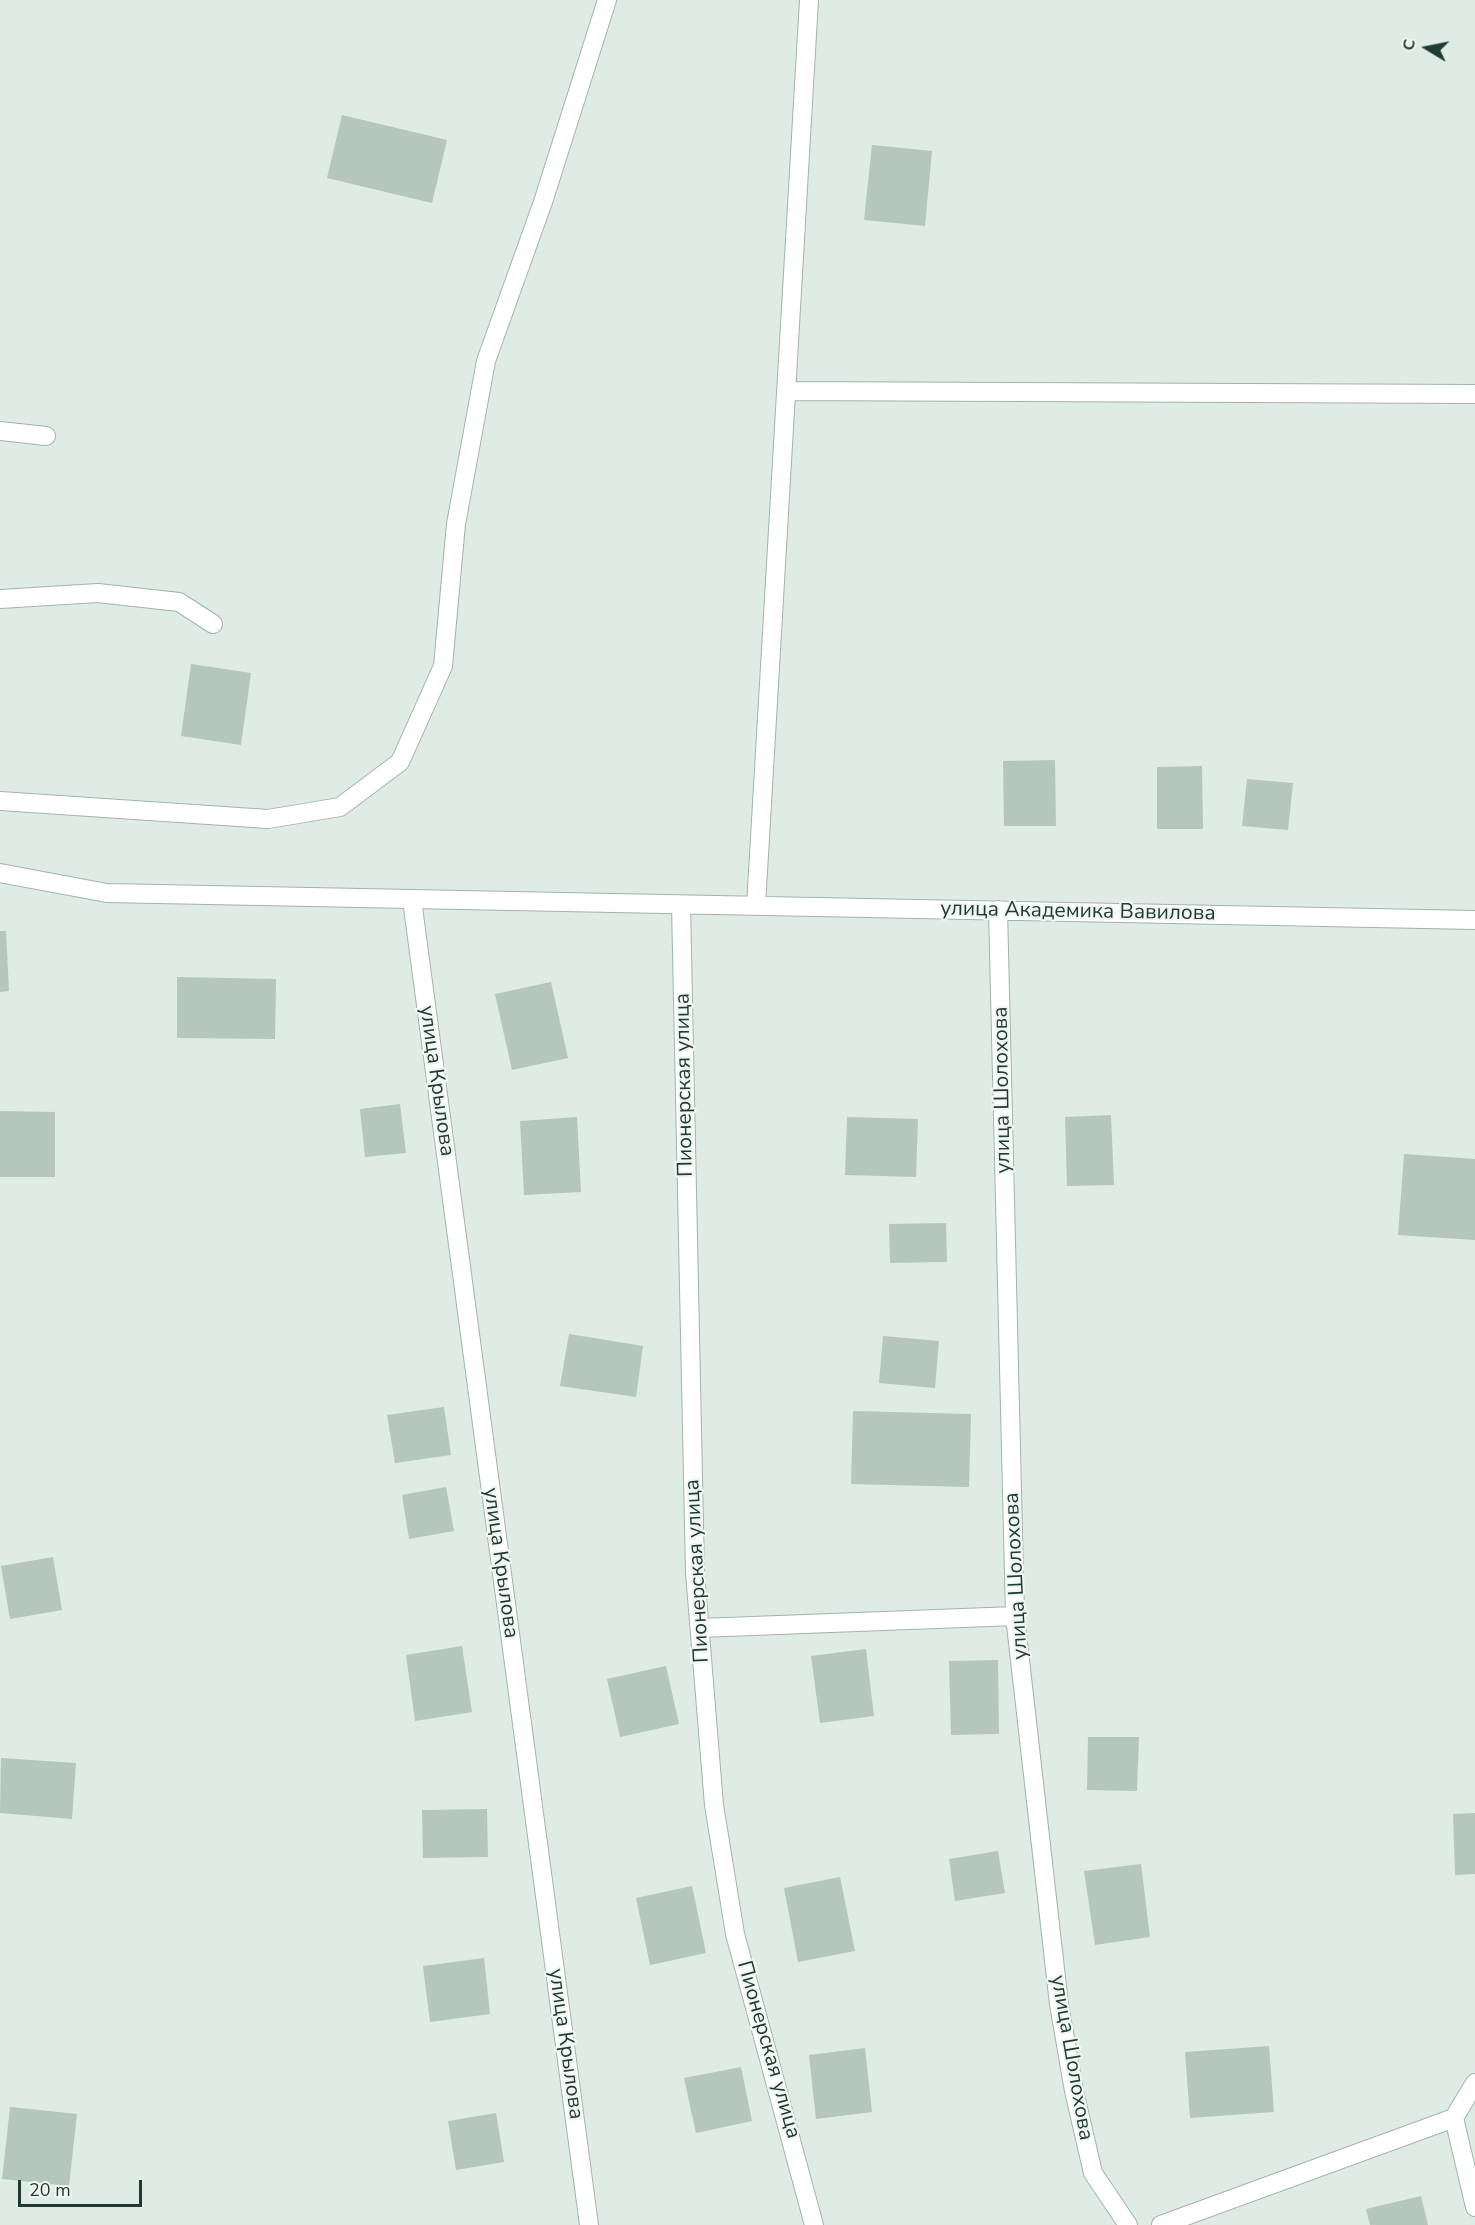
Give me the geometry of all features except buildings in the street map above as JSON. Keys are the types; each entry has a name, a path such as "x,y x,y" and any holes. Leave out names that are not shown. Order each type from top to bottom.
{"street":[{"path":"0,801 268,819 340,807 400,762 443,666 456,524 486,361 543,202 607,0"},
{"path":"756,906 809,0"},
{"path":"786,391 1475,394"},
{"path":"0,431 46,436"},
{"path":"0,599 98,593 168,600 179,602 213,624"},
{"name":"улица Академика Вавилова","path":"0,873 107,892 1475,920"},
{"name":"улица Крылова","path":"412,900 589,2225"},
{"name":"Пионерская улица","path":"681,905 695,1573 714,1805 735,1934 814,2225"},
{"name":"улица Шолохова","path":"998,910 1015,1616 1059,2004 1074,2091 1093,2173 1128,2225"},
{"path":"700,1628 1015,1616"},
{"path":"1161,2225 1454,2118 1475,2083"},
{"path":"1454,2118 1475,2207"}]}
